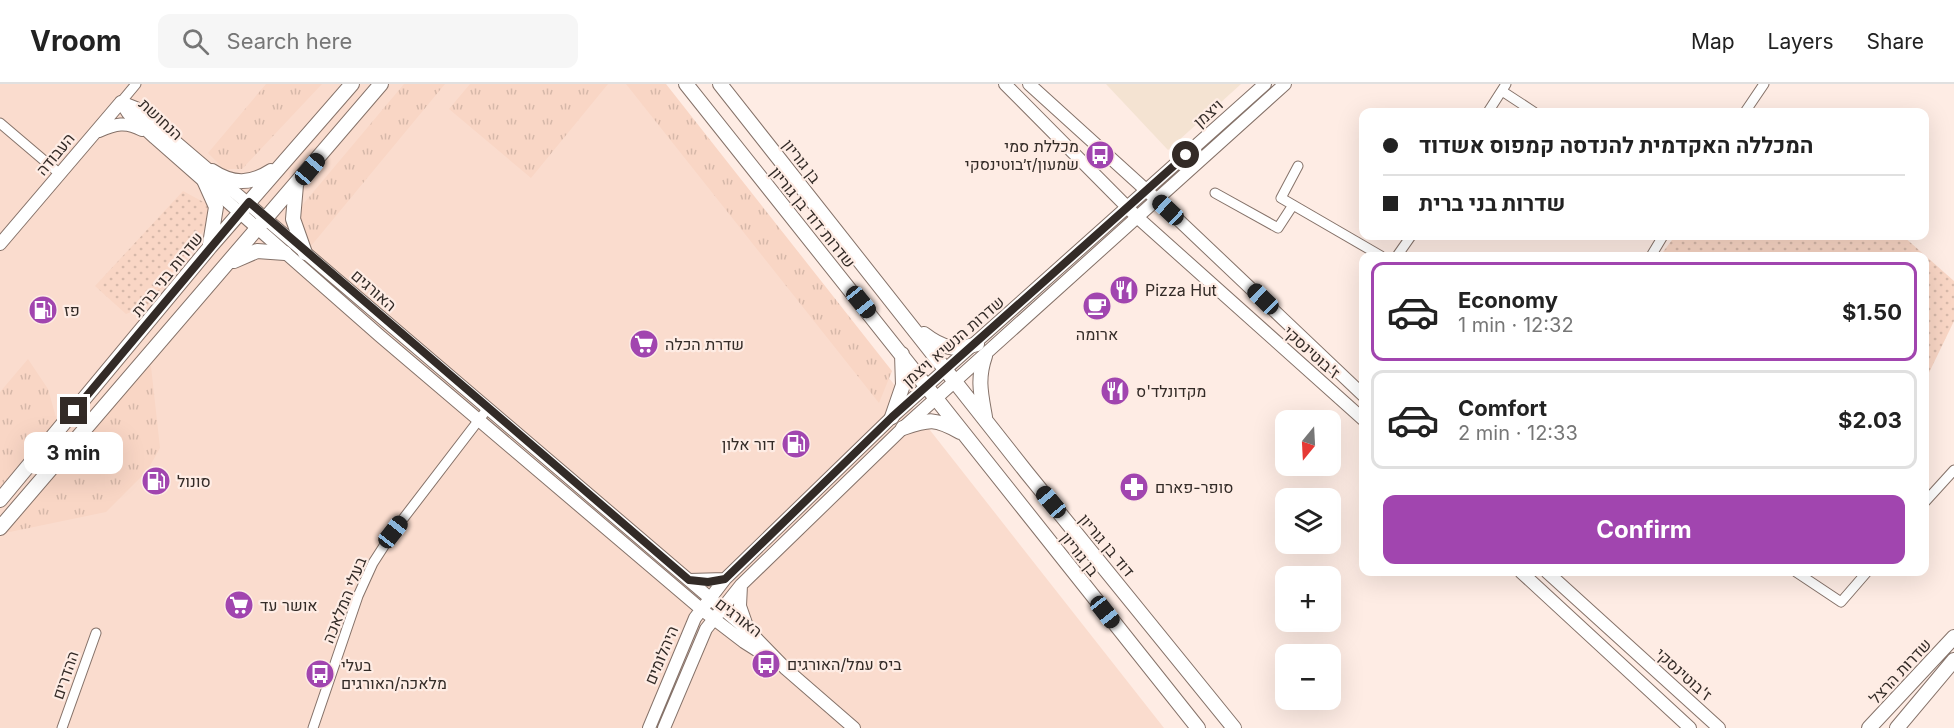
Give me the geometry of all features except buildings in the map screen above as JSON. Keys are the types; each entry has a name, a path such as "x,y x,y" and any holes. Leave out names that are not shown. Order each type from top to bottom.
{"main road":[{"name":"שדרות בני ברית","path":"0,500 210,247 352,84"},
{"path":"0,528 297,185 381,84"},
{"name":"שדרות דוד בן גוריון","path":"686,84 937,399"},
{"name":"בן גוריון","path":"720,84 911,325"},
{"path":"210,247 216,207 208,175 246,182 260,177 288,159"},
{"path":"297,185 293,219 305,253"},
{"path":"227,265 257,251 285,253"},
{"path":"911,325 936,343 948,348 958,350 977,344"},
{"path":"911,325 956,382"},
{"path":"892,417 903,385 902,354"},
{"path":"985,356 979,373 979,384 986,422"},
{"name":"דוד בן גוריון","path":"956,382 1234,728"},
{"name":"בן גוריון","path":"937,399 1198,728"},
{"path":"903,428 927,420 936,421 966,435"},
{"name":"שדרות הרצל","path":"1869,728 1954,637"},
{"name":"שדרות הרצל","path":"1897,728 1954,660"}],"street":[{"name":"העבודה","path":"0,244 136,84"},
{"name":"ז'בוטינסקי","path":"1005,84 1137,217 1359,416"},
{"name":"ז'בוטינסקי","path":"1029,84 1156,199 1359,391"},
{"name":"ויצמן","path":"1146,190 1265,84"},
{"name":"שדרות הנשיא ויצמן","path":"713,619 741,585 903,428 1285,84"},
{"path":"1748,108 1764,84"},
{"path":"1491,108 1504,88 1529,108"},
{"name":"הנחושת","path":"121,102 128,113 155,138 208,175"},
{"name":"הנחושת","path":"121,102 136,108 244,207"},
{"path":"0,123 60,174"},
{"path":"95,132 121,123 133,124 155,138"},
{"path":"1298,166 1281,198 1374,252"},
{"name":"שדרות הנשיא ויצמן","path":"709,598 725,579 892,417 977,344 1146,190"},
{"path":"1215,193 1278,228 1293,205"},
{"name":"האורגים","path":"244,207 263,224 305,253 488,408 748,631 786,669 854,728"},
{"name":"האורגים","path":"263,224 285,253 701,609 758,652 786,669"},
{"name":"בעלי המלאכה","path":"313,728 358,596 373,563 393,532 488,408"},
{"path":"1929,498 1954,470"},
{"path":"1525,576 1690,728"},
{"name":"ז'בוטינסקי","path":"1551,576 1719,728"},
{"path":"1802,576 1841,602 1864,576"},
{"path":"689,580 708,582 725,579"},
{"path":"741,585 740,606 748,631"},
{"name":"היהלומים","path":"649,728 679,653 709,598"},
{"name":"היהלומים","path":"664,728 699,644 713,619"},
{"name":"ההדרים","path":"63,728 96,633"}],"shaded area":[{"path":"0,84 658,84 1164,728 0,728"},
{"path":"1106,84 1241,84 1168,150"}],"green space":[{"path":"266,84 322,84 242,169 224,169 208,153"},
{"path":"404,84 445,84 311,246 299,227 299,209"},
{"path":"470,84 608,84 531,178 449,109"},
{"path":"626,84 666,84 892,371 879,403"},
{"path":"183,191 209,205 206,227 149,305 126,314 95,286"},
{"path":"1672,240 1908,240 1921,252 1663,252"},
{"path":"1929,259 1954,281 1954,321 1929,373"},
{"path":"28,359 48,389 57,421 0,487 0,392"},
{"path":"151,366 160,448 147,471 106,512 0,534 138,368"}],"place":[{"name":"מכללת סמי שמעון/ז׳בוטינסקי","path":"1100,155"},
{"name":"Pizza Hut","path":"1124,290"},
{"name":"ארומה","path":"1097,306"},
{"name":"פז","path":"43,310"},
{"name":"שדרת הכלה","path":"644,344"},
{"name":"מקדונלד'ס","path":"1115,391"},
{"name":"דור אלון","path":"796,444"},
{"name":"סונול","path":"156,481"},
{"name":"סופר-פארם","path":"1134,487"},
{"name":"אושר עד","path":"239,605"},
{"name":"ביס עמל/האורגים","path":"766,664"},
{"name":"בעלי מלאכה/האורגים","path":"320,674"}],"route":[{"path":"74,411 249,202 585,494 689,580 708,582 725,579 892,417 977,344 1186,155"}]}
